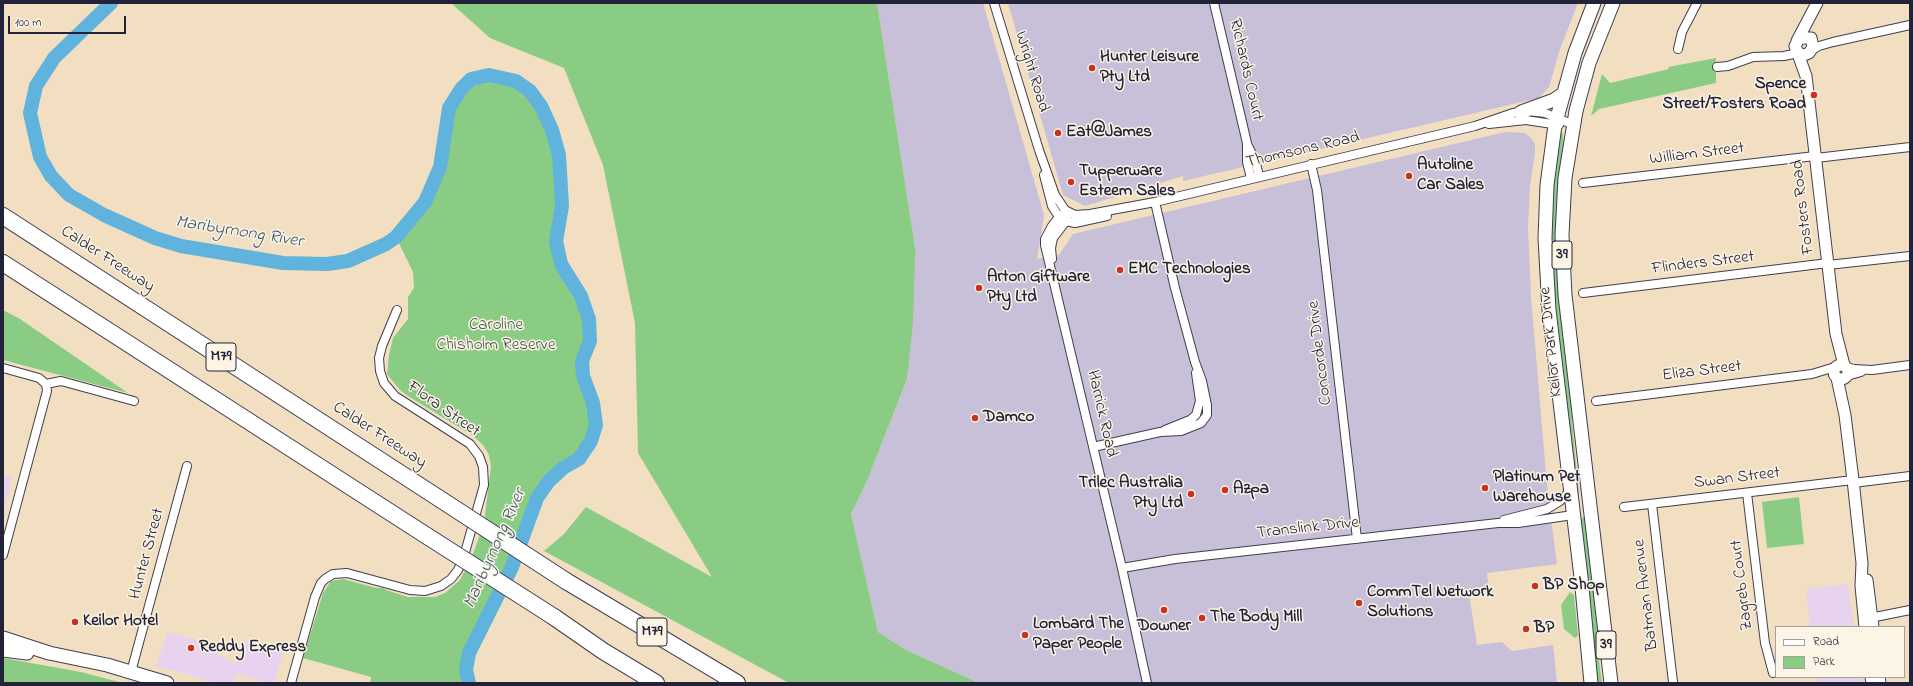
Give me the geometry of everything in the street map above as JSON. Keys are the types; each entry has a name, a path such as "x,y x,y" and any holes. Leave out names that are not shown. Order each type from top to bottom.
{"highway":[{"name":"Calder Freeway","path":"3,216 566,581 737,683"},
{"name":"M79","path":"3,263 554,617 603,651 656,683"}],"main road":[{"name":"Keilor Park Drive","path":"1590,683 1581,577 1570,491 1546,269 1546,202 1556,121 1575,53 1594,3"},
{"name":"Keilor Park Drive","path":"1610,683 1564,295 1562,264 1563,192 1574,125 1589,63 1613,3"},
{"path":"1521,112 1563,94"},
{"path":"1573,515 1590,513"},
{"path":"3,638 49,653 131,672 155,681 167,683"},
{"path":"3,650 49,653"}],"street":[{"name":"Wright Road","path":"994,3 1039,150 1055,195 1061,206 1067,212"},
{"name":"Richards Court","path":"1214,3 1247,143 1255,160 1260,176"},
{"path":"1678,49 1682,32 1696,3"},
{"path":"1802,49 1812,13 1817,3"},
{"path":"1811,38 1810,26 1812,13"},
{"path":"1717,67 1728,66 1753,57 1777,56 1788,50 1819,46 1910,25"},
{"path":"1802,49 1801,38 1811,38 1833,42"},
{"name":"Fosters Road","path":"1802,49 1816,157 1862,563 1861,586 1869,620"},
{"name":"Thomsons Road","path":"1062,219 1084,222 1139,206 1251,178 1475,126 1521,112 1544,113 1556,121"},
{"name":"Thomsons Road","path":"1475,126 1518,120 1556,121 1574,125"},
{"name":"Richards Court","path":"1247,143 1247,162 1251,178"},
{"name":"William Street","path":"1583,183 1910,147"},
{"name":"Wright Road","path":"1039,150 1048,196 1054,212 1062,219"},
{"name":"Concorde Drive","path":"1311,164 1322,237 1357,539"},
{"path":"1093,447 1160,432 1190,420 1198,410 1200,401 1195,362 1155,202"},
{"name":"Thomsons Road","path":"1067,212 1082,215 1139,206"},
{"name":"Harrick Road","path":"1067,212 1048,233 1045,246 1122,568 1147,683"},
{"name":"Flinders Street","path":"1582,293 1828,264 1910,256"},
{"name":"Flora Street","path":"291,683 315,597 321,583 325,579 333,574 342,572 415,591 430,590 441,586 455,575 462,561 468,543 484,484 483,467 476,452 470,444 395,396 384,382 380,371 379,358 382,346 397,310"},
{"name":"Eliza Street","path":"1596,401 1812,374 1841,372 1854,369 1872,370 1910,365"},
{"path":"3,368 36,376 46,384"},
{"path":"46,384 60,381 134,401"},
{"path":"3,555 46,395 46,384"},
{"name":"Hunter Street","path":"131,672 187,466"},
{"name":"Swan Street","path":"1624,507 1910,476"},
{"name":"Translink Drive","path":"1498,523 1516,516 1548,509 1560,501 1570,491"},
{"name":"Zagreb Court","path":"1747,493 1765,642 1773,673"},
{"name":"Batman Avenue","path":"1652,504 1673,682"},
{"name":"Translink Drive","path":"1122,568 1168,560 1498,523 1518,523 1573,515"},
{"path":"1869,620 1899,611 1910,610"}],"shaded area":[{"path":"877,3 983,3 1044,215 1037,259 1059,255 1073,234 1505,132 1525,133 1531,138 1535,144 1535,153 1530,186 1528,228 1531,297 1548,497 1557,564 1487,573 1489,591 1469,594 1477,645 1502,642 1512,651 1553,645 1557,683 979,683 906,650 878,632 851,514 867,481 907,379 916,254"},
{"path":"1008,3 1578,3 1559,52 1549,87 1539,98 1183,181 1183,176 1085,206 1063,195"},
{"path":"3,475 12,478 3,514"},
{"path":"1848,584 1854,626 1810,626 1806,589"},
{"path":"168,632 221,647 218,656 238,663 245,641 282,650 283,652 274,683 268,683 236,674 233,683 218,683 156,666"},
{"path":"1816,678 1864,679 1864,683 1817,683"}],"green space":[{"path":"451,3 877,3 916,254 913,322 907,379 867,481 851,514 878,632 906,650 979,683 789,683 544,551 564,534 586,507 712,577 638,453 635,323 603,165 564,68 490,38"},
{"path":"1716,58 1716,83 1599,109 1591,116 1602,74 1610,83 1669,69 1668,67"},
{"name":"Caroline Chisholm Reserve","path":"489,75 516,81 530,91 541,106 552,130 559,155 562,206 556,241 561,264 581,296 589,319 590,341 582,361 583,376 593,403 596,425 591,441 579,459 563,468 549,481 537,498 512,567 469,653 466,670 469,683 370,683 371,677 303,658 323,593 331,581 343,579 376,588 383,588 408,597 435,597 445,593 460,580 473,554 484,523 491,467 489,455 483,445 472,435 408,396 400,390 387,374 393,338 408,319 408,297 414,288 413,272 396,237 425,202 440,167 449,108 461,89 471,79"},
{"path":"1560,130 1563,134 1564,148 1572,423 1579,494 1578,501 1552,293 1550,207"},
{"path":"3,310 20,319 128,393 3,360"},
{"path":"1799,497 1804,544 1767,548 1762,502"},
{"path":"1585,516 1598,624 1598,653 1602,683 1597,683 1579,521"},
{"path":"1570,592 1574,595 1578,636 1575,638 1564,629 1561,605"},
{"path":"3,658 81,672 123,683 6,683 3,682"}],"waterway":[{"name":"Maribyrnong River","path":"111,3 54,58 36,86 30,113 40,157 51,176 69,195 104,215 155,238 181,246 283,263 327,264 348,261 386,244 396,237 425,202 440,167 449,108 461,89 471,79 489,75 516,81 530,91 541,106 552,130 559,155 562,206 556,241 561,264 581,296 589,319 590,341 582,361 583,376 593,403 596,425 591,441 579,459 563,468 549,481 537,498 512,567 469,653 466,670 469,683"}],"place":[{"name":"Hunter Leisure Pty Ltd","path":"1092,68"},
{"name":"Spence Street/Fosters Road","path":"1814,95"},
{"name":"Eat@James","path":"1058,133"},
{"name":"Autoline Car Sales","path":"1409,176"},
{"name":"Tupperware Esteem Sales","path":"1071,182"},
{"name":"EMC Technologies","path":"1120,270"},
{"name":"Arton Giftware Pty Ltd","path":"979,288"},
{"name":"Damco","path":"975,418"},
{"name":"Platinum Pet Warehouse","path":"1485,488"},
{"name":"Azpa","path":"1225,490"},
{"name":"Trilec Australia Pty Ltd","path":"1191,494"},
{"name":"BP Shop","path":"1535,586"},
{"name":"CommTel Network Solutions","path":"1359,603"},
{"name":"Downer","path":"1164,610"},
{"name":"The Body Mill","path":"1202,618"},
{"name":"Keilor Hotel","path":"75,622"},
{"name":"BP","path":"1526,629"},
{"name":"Lombard The Paper People","path":"1025,635"},
{"name":"Reddy Express","path":"191,648"}]}
